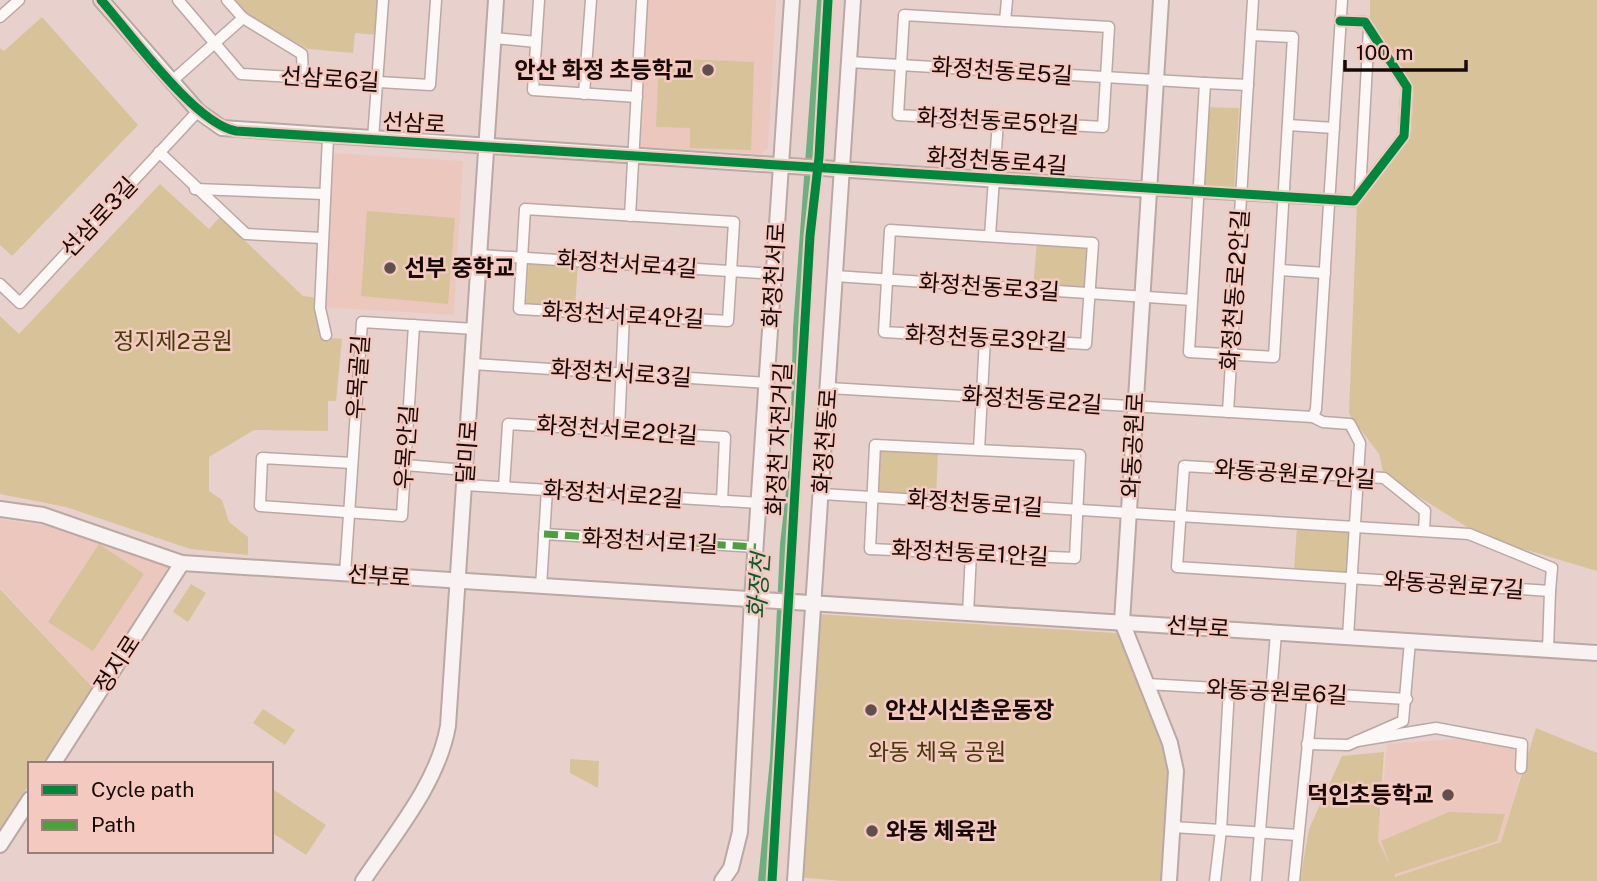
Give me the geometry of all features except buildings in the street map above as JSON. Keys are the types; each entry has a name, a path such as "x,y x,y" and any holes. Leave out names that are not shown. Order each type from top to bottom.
{"street":[{"path":"0,17 19,0"},
{"name":"선삼로","path":"101,0 198,111 222,128 328,138 487,146 796,168"},
{"name":"선삼로6길","path":"178,0 241,74 430,85 436,0"},
{"path":"227,0 243,18 302,54 303,78"},
{"path":"373,139 383,0"},
{"name":"달미로","path":"363,881 420,795 443,753 459,582 496,0"},
{"path":"539,0 533,90 637,97"},
{"path":"584,93 591,0"},
{"path":"630,216 642,0"},
{"name":"화정천서로","path":"722,881 731,868 740,832 755,547 792,0"},
{"name":"화정천동로","path":"795,881 853,0"},
{"path":"1006,21 1007,0"},
{"name":"와동공원로","path":"1161,0 1122,622 1170,743 1176,771 1169,881"},
{"name":"화정천동로2안길","path":"1227,412 1253,0"},
{"path":"1312,417 1316,409 1342,0"},
{"name":"화정천동로5안길","path":"904,15 1109,27 1103,127 898,115 901,65 904,15"},
{"path":"172,81 243,18"},
{"path":"1150,190 1354,201 1404,136 1406,87 1365,22 1340,21"},
{"path":"1360,193 1369,27"},
{"path":"1205,83 1189,352 1274,357 1293,37 1251,35"},
{"path":"494,38 536,41"},
{"name":"화정천동로5길","path":"849,61 1248,85"},
{"name":"선삼로3길","path":"0,284 20,303 198,111"},
{"path":"990,236 998,121"},
{"path":"1288,125 1334,128"},
{"path":"326,335 320,308 328,138"},
{"path":"159,152 195,189 246,234 322,238"},
{"name":"화정천동로4길","path":"796,168 1150,190"},
{"path":"195,189 324,194"},
{"name":"화정천서로4안길","path":"525,209 630,216 734,222 728,321 519,309 525,209"},
{"name":"화정천동로3안길","path":"890,230 1093,243 1086,344 884,332 887,280 890,230"},
{"name":"화정천서로4길","path":"480,255 775,274"},
{"path":"1279,270 1325,273"},
{"name":"화정천동로3길","path":"835,276 1192,300"},
{"path":"619,430 624,315"},
{"name":"우목골길","path":"345,574 362,322 475,329"},
{"name":"우목안길","path":"349,512 402,516 414,325"},
{"path":"979,450 985,338"},
{"name":"화정천서로3길","path":"473,364 768,383"},
{"name":"화정천동로2길","path":"828,388 1312,417 1323,422 1350,424 1360,443 1359,477"},
{"name":"화정천서로2안길","path":"504,487 508,424 619,430 726,437 722,501"},
{"name":"화정천동로1안길","path":"875,445 979,450 1080,454 1075,558 870,549 875,445"},
{"path":"349,512 260,506 262,458 352,463"},
{"name":"화정천서로2길","path":"405,465 504,487 760,503"},
{"name":"와동공원로7안길","path":"1180,515 1184,466 1384,478 1425,511 1424,531"},
{"path":"1348,636 1359,477"},
{"path":"541,587 547,489"},
{"name":"화정천동로1길","path":"822,494 1129,512"},
{"name":"선부로","path":"0,509 43,515 182,563 1597,653"},
{"name":"와동공원로7길","path":"1129,512 1180,515 1356,527 1469,534 1552,568 1550,591 1177,567 1180,515"},
{"name":"화정천서로1길","path":"544,534 755,547"},
{"path":"968,614 971,553"},
{"name":"정지로","path":"54,762 182,563"},
{"path":"1548,650 1550,591"},
{"path":"1256,881 1276,632"},
{"path":"1307,744 1348,745 1403,721 1410,641"},
{"name":"와동공원로6길","path":"1146,684 1407,699"},
{"path":"1214,881 1221,830 1229,689"},
{"path":"1294,881 1313,694"},
{"path":"1357,741 1436,728 1522,744 1521,768"},
{"path":"0,845 28,802"},
{"path":"1173,827 1298,835"}],"shaded area":[{"name":"안산 화정 초등학교","path":"648,0 776,0 768,148 761,154 640,147"},
{"path":"817,0 825,0 807,233 775,807 770,872 767,881 758,881 770,759 780,544 790,456 793,328"},
{"name":"선부 중학교","path":"330,153 463,161 454,315 321,307"},
{"path":"0,519 53,527 170,564 93,688 0,587"},
{"name":"덕인초등학교","path":"1456,739 1528,749 1501,842 1395,877 1378,841 1387,744"}],"green space":[{"path":"232,0 380,0 378,35 355,33 353,53 308,49 248,19"},
{"path":"1370,0 1597,0 1597,571 1483,537 1384,475 1379,454 1349,414 1357,202 1411,136 1414,87 1370,18"},
{"path":"42,17 138,125 12,256 0,245 0,48 4,51"},
{"path":"659,58 754,62 751,150 690,148 690,128 656,127"},
{"path":"1205,107 1239,108 1234,192 1200,190"},
{"name":"정지제2공원","path":"160,184 209,229 220,217 303,296 318,298 324,337 342,339 336,401 328,401 328,431 254,430 209,457 209,491 222,500 229,522 248,537 248,555 190,549 66,507 0,494 0,316 19,334"},
{"path":"367,211 455,218 448,304 361,296"},
{"path":"1037,241 1091,244 1087,291 1033,288"},
{"path":"529,259 578,262 575,308 526,305"},
{"path":"877,453 938,453 936,496 876,492"},
{"path":"1297,527 1352,531 1349,573 1294,569"},
{"path":"99,544 144,574 93,651 48,622"},
{"path":"191,584 206,593 188,622 173,612"},
{"path":"0,589 93,688 44,762 28,762 28,786 0,829"},
{"name":"와동 체육 공원","path":"816,614 1131,634 1170,762 1162,881 841,881 798,877"},
{"path":"263,709 295,730 285,745 253,723"},
{"path":"1536,728 1597,753 1597,881 1300,881 1309,829 1342,756 1384,752 1378,841 1391,867 1381,841 1449,812 1505,814 1497,841 1395,874 1395,877 1501,842"},
{"path":"570,759 599,761 598,788 570,773"},
{"path":"273,789 326,825 306,855 273,833"}],"marked path":[{"path":"544,534 756,547"}],"cycle path":[{"path":"101,0 183,95 220,125 236,131 1354,201 1404,136 1407,87 1365,22 1340,21"},
{"name":"화정천 자전거길","path":"772,881 810,236 819,157 828,0"}],"place":[{"name":"안산 화정 초등학교","path":"708,70"},
{"name":"선부 중학교","path":"390,268"},
{"name":"안산시신촌운동장","path":"871,710"},
{"name":"덕인초등학교","path":"1448,795"},
{"name":"와동 체육관","path":"872,831"}],"water label":[{"name":"화정천","path":"759,586"}]}
